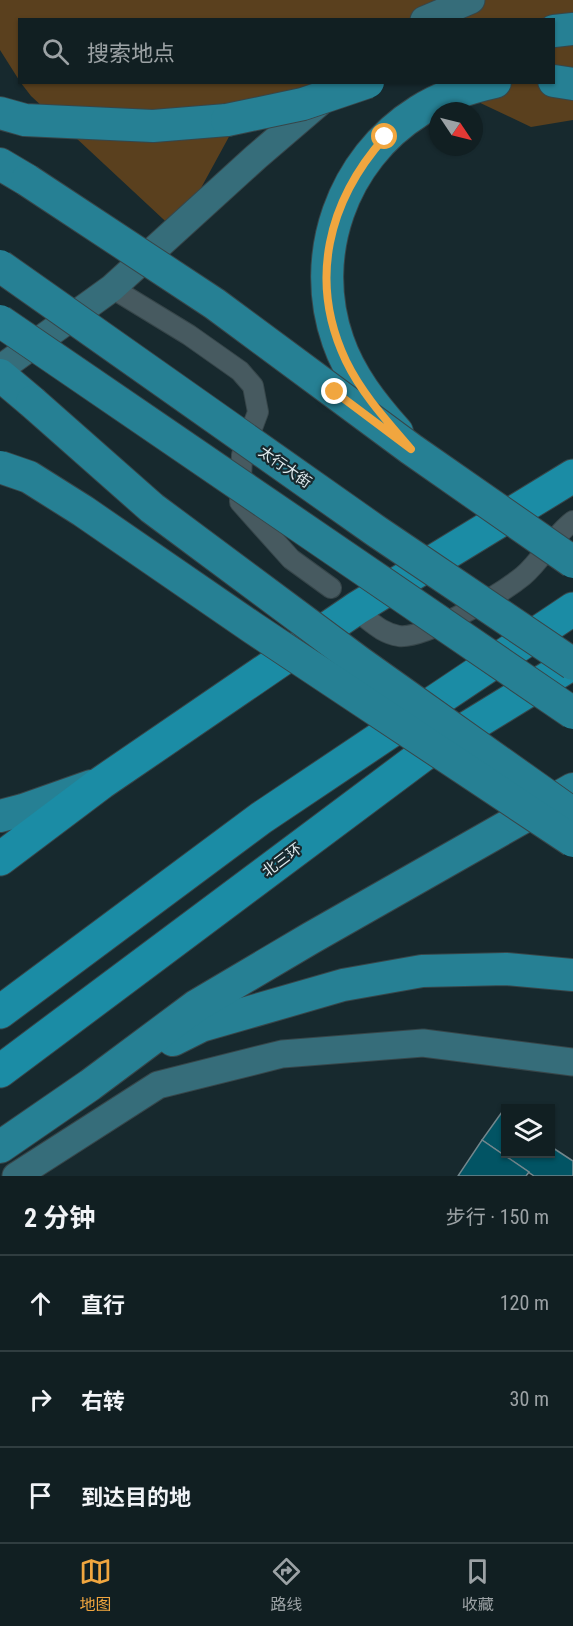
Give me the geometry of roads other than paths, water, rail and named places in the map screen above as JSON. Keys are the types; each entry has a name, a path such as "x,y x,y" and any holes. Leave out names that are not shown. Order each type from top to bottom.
{"highway":[{"path":"0,859 100,783 357,608 573,476"},
{"path":"0,1012 261,818 573,609"},
{"name":"北三环","path":"0,1071 423,755 573,664"}],"main road":[{"path":"429,18 471,0"},
{"path":"555,31 573,29"},
{"path":"555,81 573,84"},
{"path":"0,369 112,288 256,157 341,84"},
{"path":"0,113 25,120 153,126 227,120 303,104 362,84"},
{"path":"411,449 372,403 347,362 338,342 327,287 328,254 332,232 347,190 364,162 385,137 419,110 459,91 488,84"},
{"path":"0,164 215,303 411,449 573,562"},
{"name":"太行大街","path":"0,266 376,531 573,664"},
{"path":"0,321 573,713"},
{"path":"0,375 152,508 359,662 573,814"},
{"path":"0,467 29,477 83,511 253,628 573,841"},
{"path":"0,816 100,783"},
{"path":"0,1147 90,1085 196,1006 573,789"},
{"path":"90,1085 201,1026 343,985 422,971 453,969 506,969 573,975"},
{"path":"16,1176 158,1085 282,1054 423,1043 573,1062"}],"street":[{"path":"112,288 189,335 240,371 253,386 258,412 242,455 240,502 291,559 332,588"},
{"path":"367,619 381,631 401,636 434,627 482,604 524,575 573,521"}]}
